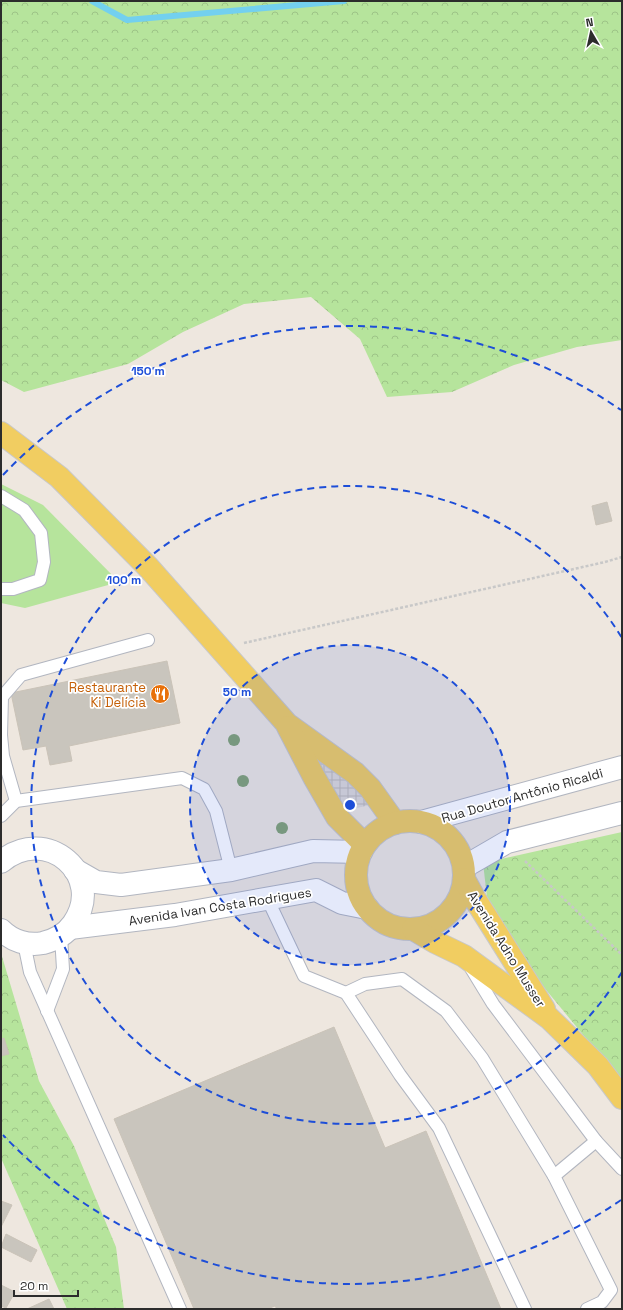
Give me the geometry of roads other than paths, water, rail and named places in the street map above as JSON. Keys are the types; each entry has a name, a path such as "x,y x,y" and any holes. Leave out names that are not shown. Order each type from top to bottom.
{"main road":[{"path":"1,433 59,477 149,568 287,724 355,772 370,788 395,823"},
{"path":"287,724 314,777 337,817 363,849"},
{"name":"Rua Doutor Antônio Ricaldi","path":"421,822 622,767"},
{"path":"464,873 507,842 622,813"},
{"path":"408,821 421,822 434,827 445,834 454,843 460,854 464,873 461,895 453,908 442,919 428,926 413,929 400,929 376,918 367,908 359,896 356,882 356,866 363,849 379,831 395,823 408,821"},
{"path":"1,862 9,855 20,850 32,848 45,849 57,853 67,860 81,881 83,894 82,906 78,918 66,932"},
{"path":"75,870 96,882 121,885 231,870 313,851 363,849"},
{"name":"Avenida Adno Musser","path":"464,873 475,899 550,1018"},
{"name":"Avenida Ivan Costa Rodrigues","path":"10,938 37,944 49,942 66,932 175,915 316,890 342,903 367,908"},
{"name":"Avenida Adno Musser","path":"413,929 434,942 464,956 550,1018 598,1066 622,1098"}],"lane":[{"path":"1,496 24,510 40,533 44,562 40,580 13,589 1,589"},
{"path":"16,801 3,756 1,736 2,697 21,675 148,640"},
{"path":"1,816 16,801 182,778 204,788 216,811 231,870"},
{"path":"267,898 304,976 346,993 400,1075 439,1128 525,1309"},
{"path":"47,1011 63,969 66,932"},
{"path":"10,938 30,972 180,1309"},
{"path":"464,956 493,1004 596,1140 622,1169"},
{"path":"346,993 365,984 402,979 446,1011 482,1058 554,1176 611,1290 602,1302 587,1309"},
{"path":"554,1176 596,1140"}],"waterway":[{"path":"92,1 127,20 344,1"}],"place":[{"name":"Restaurante Ki Delícia","path":"160,694"}]}
